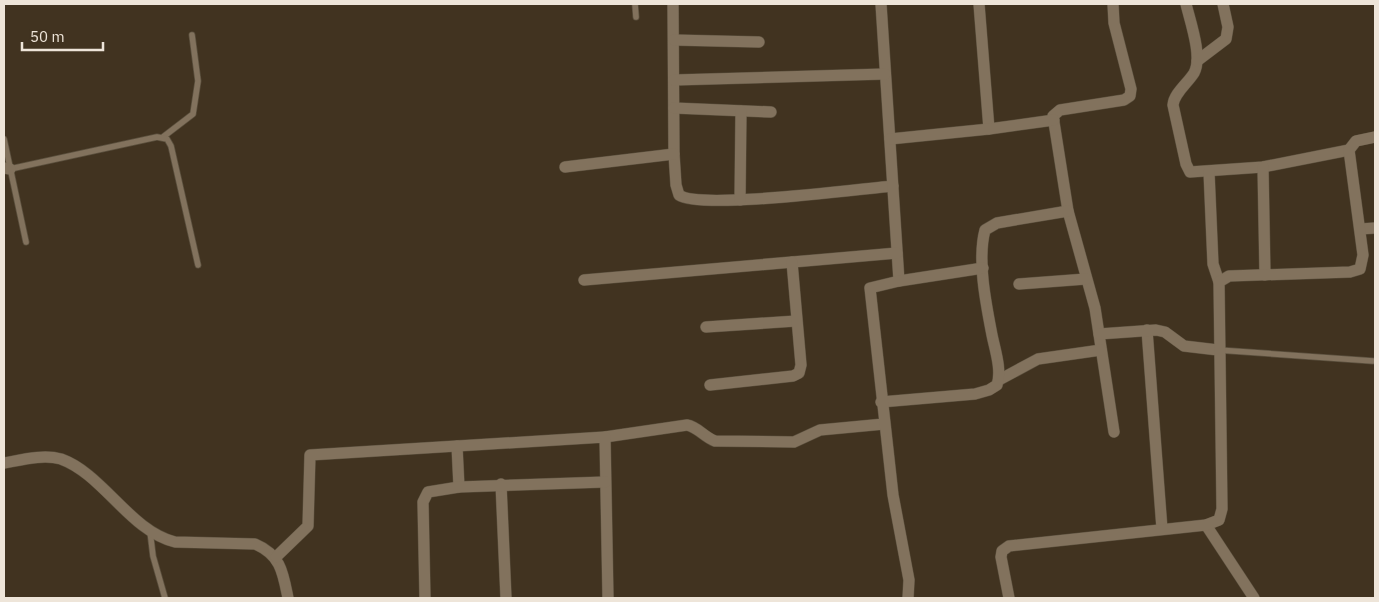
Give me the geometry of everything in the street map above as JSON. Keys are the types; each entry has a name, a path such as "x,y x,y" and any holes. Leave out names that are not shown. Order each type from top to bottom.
{"street":[{"path":"673,4 674,154 676,185 679,194 683,198 705,201 740,200 893,186"},
{"path":"881,4 899,281"},
{"path":"980,4 989,130"},
{"path":"1112,4 1130,96 1124,100 1060,110 1054,113 1054,120 1068,211 1099,334 1114,432"},
{"path":"1186,4 1197,60 1194,72 1176,97 1173,105 1189,170 1196,173 1263,167 1349,150 1356,141 1375,137"},
{"path":"1197,60 1226,39 1228,27 1223,4"},
{"path":"674,40 759,42"},
{"path":"674,80 885,74"},
{"path":"674,108 771,112"},
{"path":"740,200 741,111"},
{"path":"890,139 989,130 1054,120"},
{"path":"1219,282 1229,276 1350,272 1360,268 1364,261 1349,150"},
{"path":"565,167 674,154"},
{"path":"1263,167 1265,275"},
{"path":"1009,598 1001,557 1002,552 1009,546 1206,525 1220,520 1222,509 1218,350 1219,282 1213,264 1210,172"},
{"path":"999,380 983,268 984,235 988,226 997,223 1068,211"},
{"path":"1360,229 1375,228"},
{"path":"584,280 897,253"},
{"path":"710,385 797,375 800,366 792,262"},
{"path":"908,598 908,571 893,495 881,402 870,288 899,281 983,268"},
{"path":"1019,284 1086,279"},
{"path":"706,327 796,321"},
{"path":"1099,334 1147,330 1165,332 1184,346 1218,350"},
{"path":"1147,330 1162,529"},
{"path":"881,402 975,394 994,388 999,380 1038,359 1101,350"},
{"path":"276,557 308,526 310,455 605,437 687,425 694,426 705,437 715,441 794,442 820,430 884,424"},
{"path":"605,437 608,598"},
{"path":"457,446 459,487"},
{"path":"4,463 44,457 61,459 79,469 149,529 165,539 175,542 255,544 266,549 276,557 288,598"},
{"path":"425,598 424,497 430,492 459,487 501,484 605,482"},
{"path":"501,484 506,598"},
{"path":"1206,525 1254,598"}],"lane":[{"path":"635,4 636,17"},
{"path":"7,168 163,137 193,114 198,80 192,35"},
{"path":"163,137 166,138 171,146 198,265"},
{"path":"4,139 7,168 26,242"},
{"path":"1218,350 1373,361"},
{"path":"149,529 153,556 165,598"}]}
